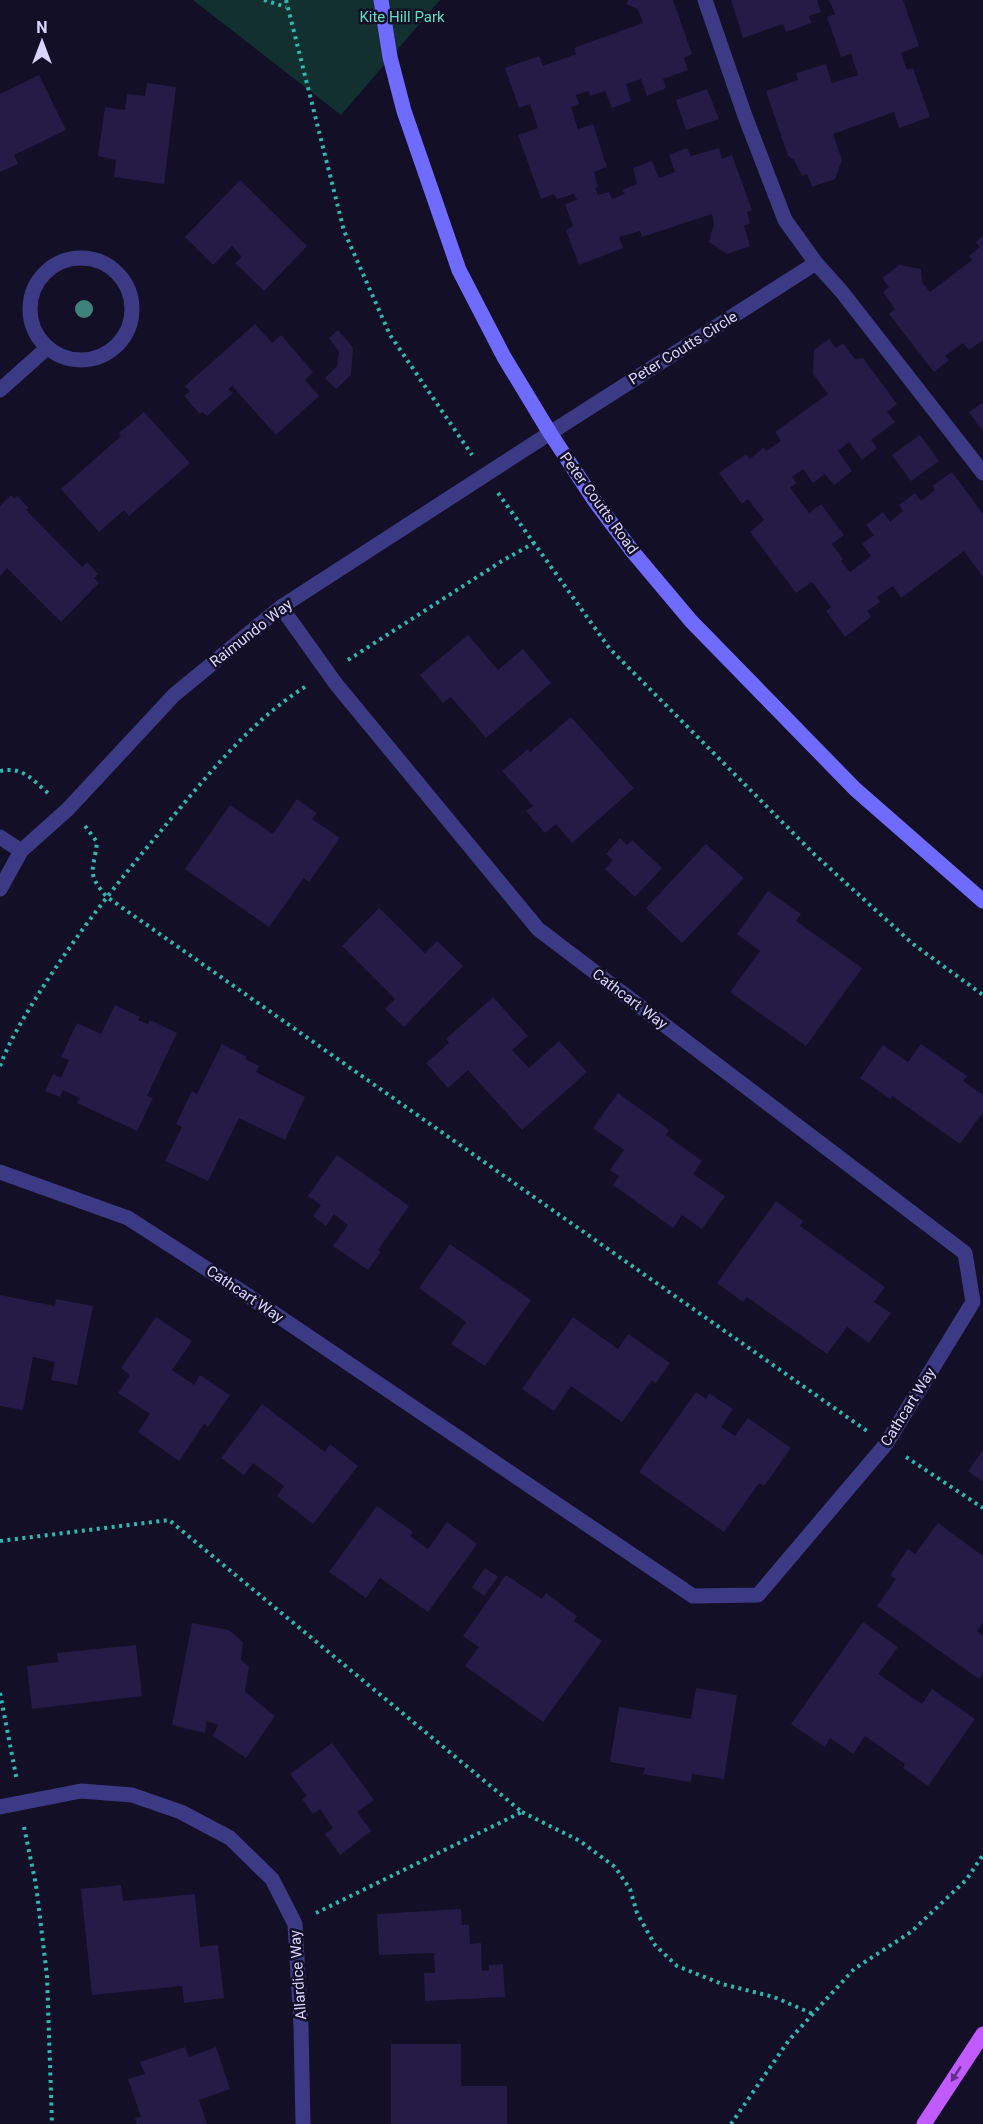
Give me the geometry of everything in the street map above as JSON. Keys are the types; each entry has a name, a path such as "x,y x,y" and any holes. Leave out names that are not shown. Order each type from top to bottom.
{"main road":[{"path":"924,2124 983,2034"}],"street":[{"name":"Peter Coutts Road","path":"381,0 390,57 404,111 459,270 504,357 594,500 691,621 855,789 983,901"},
{"path":"705,0 745,116 785,220 816,264 842,292 983,472"},
{"path":"77,257 96,260 112,268 122,277 130,293 133,311 129,328 120,343 105,354 88,360 71,360 47,348 36,334 29,318 30,300 36,283 45,272 60,262 77,257"},
{"name":"Peter Coutts Circle","path":"550,433 816,264"},
{"path":"0,390 47,348"},
{"name":"Raimundo Way","path":"0,889 21,851 68,809 174,695 281,607 550,433"},
{"name":"Cathcart Way","path":"0,1172 128,1218 248,1296 693,1596 758,1595 886,1444 973,1302 965,1253 538,930 329,673 281,607"},
{"path":"0,837 21,851"},
{"name":"Allardice Way","path":"0,1807 81,1791 132,1795 181,1812 230,1838 272,1879 295,1924 302,2026 303,2124"}],"path":[{"path":"264,0 286,7"},
{"path":"286,0 344,231 390,335 485,475 610,649 815,855 913,944 983,995"},
{"path":"0,1066 7,1047 63,956 107,897 244,736 297,692 534,543"},
{"path":"0,771 9,769 21,771 90,830 97,842 92,876 107,897 886,1444 983,1508"},
{"path":"0,1541 169,1520 522,1812 580,1841 615,1867 630,1889 637,1913 655,1945 677,1965 722,1984 774,1997 813,2014"},
{"path":"0,1693 36,1885 47,1976 52,2124"},
{"path":"295,1924 522,1812"},
{"path":"731,2124 789,2040 854,1969 910,1932 966,1880 983,1855"}],"green space":[{"name":"Kite Hill Park","path":"193,0 440,0 341,115"}],"building":[{"path":"628,0 673,0 692,54 684,58 688,70 663,79 666,88 647,96 641,79 626,84 631,101 612,108 605,91 590,96 589,91 576,95 579,104 571,107 578,129 593,124 607,167 594,172 598,195 609,192 612,199 625,194 622,190 637,184 633,168 652,161 659,178 675,172 669,155 687,148 691,156 719,148 722,159 732,155 752,210 747,212 750,223 744,226 750,246 727,254 709,242 714,224 712,214 642,237 640,231 619,237 623,248 579,265 566,230 573,226 565,204 577,200 574,194 557,199 554,194 541,199 518,135 538,128 530,104 519,108 505,68 539,56 543,66 576,54 574,48 643,23 638,9 626,4"},
{"path":"731,0 817,0 821,12 809,16 811,23 786,32 783,24 743,38"},
{"path":"829,0 903,0 919,46 901,53 907,70 913,68 930,117 899,128 894,112 833,134 842,160 835,179 812,187 807,174 802,176 794,160 788,156 766,91 798,80 796,73 826,64 832,83 858,75 851,54 841,57 827,17 835,14"},
{"path":"39,75 66,130 14,155 18,164 0,172 0,94"},
{"path":"147,83 176,87 164,184 114,177 116,160 98,156 105,107 125,110 127,94 145,96"},
{"path":"707,89 719,119 686,130 676,100"},
{"path":"240,180 307,246 264,291 235,263 242,257 232,246 213,265 185,237"},
{"path":"983,236 983,340 969,350 963,343 945,356 949,360 934,372 889,314 895,309 883,292 889,287 882,278 899,265 921,269 922,282 930,292 972,260 969,256 980,247 976,242"},
{"path":"255,324 272,343 281,335 313,372 305,380 319,396 276,435 232,386 228,389 233,393 207,416 202,412 200,414 184,396 190,391 185,386"},
{"path":"338,330 353,348 351,375 336,389 325,378 337,366 339,352 329,338"},
{"path":"829,339 836,348 843,343 855,359 863,358 897,404 887,412 895,422 871,440 877,448 862,460 849,442 838,451 852,471 834,485 825,474 813,483 803,469 792,477 796,483 790,488 809,513 821,504 844,535 832,544 850,572 871,556 862,544 874,535 866,525 883,512 890,522 903,511 899,505 915,493 921,501 935,490 932,486 952,472 983,514 983,577 964,551 901,598 893,586 877,597 880,602 867,611 871,617 845,637 826,611 831,607 812,582 796,593 750,532 764,520 748,499 742,504 719,473 746,454 750,459 764,447 766,451 781,441 775,432 828,394 813,374 814,350"},
{"path":"983,404 983,431 969,412"},
{"path":"144,412 190,463 129,516 124,510 99,532 61,489 121,436 119,433"},
{"path":"920,435 939,461 911,481 892,455"},
{"path":"11,495 15,499 17,496 29,508 26,510 82,567 87,562 98,574 94,578 99,583 61,622 7,568 0,576 0,506"},
{"path":"468,635 498,670 523,649 551,683 486,738 451,697 443,703 420,675"},
{"path":"571,717 634,788 572,843 556,824 545,833 526,811 533,806 502,771 528,749 530,752"},
{"path":"297,799 317,813 312,819 340,838 309,882 304,878 269,927 185,869 230,805 273,834"},
{"path":"620,838 627,845 632,840 662,868 635,897 605,869 613,860 606,854"},
{"path":"706,844 744,878 682,943 646,908"},
{"path":"768,891 801,914 796,921 862,968 806,1046 730,992 760,951 737,934"},
{"path":"379,908 425,953 437,941 463,966 404,1027 385,1009 395,999 342,946"},
{"path":"493,997 528,1036 512,1050 529,1068 559,1041 587,1072 522,1130 468,1070 448,1088 426,1063 449,1043 446,1039"},
{"path":"115,1005 140,1017 138,1020 148,1024 150,1020 177,1033 147,1096 153,1098 137,1131 77,1103 80,1098 63,1090 60,1097 45,1091 53,1074 61,1078 69,1060 61,1057 77,1023 101,1034"},
{"path":"222,1044 259,1066 256,1072 305,1097 285,1140 239,1118 208,1181 165,1161 182,1127 176,1124 192,1091 197,1094"},
{"path":"921,1044 967,1076 963,1081 983,1095 983,1112 960,1144 892,1096 890,1099 860,1078 883,1045 908,1062"},
{"path":"618,1093 669,1130 666,1135 702,1161 693,1174 725,1196 702,1229 682,1215 673,1228 613,1185 619,1176 610,1170 624,1150 593,1128"},
{"path":"337,1155 409,1206 378,1250 381,1252 368,1270 333,1246 348,1225 334,1214 326,1226 313,1216 321,1205 308,1196"},
{"path":"776,1201 803,1221 800,1226 885,1287 874,1302 891,1313 869,1343 847,1327 827,1354 747,1297 743,1302 717,1283"},
{"path":"450,1244 531,1300 485,1366 451,1344 466,1322 419,1288"},
{"path":"0,1295 55,1306 56,1299 93,1306 77,1385 51,1380 55,1362 33,1357 23,1410 0,1406"},
{"path":"156,1317 192,1341 172,1370 194,1385 200,1375 230,1395 208,1427 204,1424 179,1461 138,1432 150,1414 118,1393 130,1375 121,1368"},
{"path":"573,1317 618,1349 628,1334 670,1363 656,1383 652,1380 622,1422 571,1386 554,1411 522,1389"},
{"path":"696,1392 706,1399 709,1393 733,1409 721,1427 735,1436 748,1418 791,1448 764,1486 759,1483 724,1532 639,1472"},
{"path":"262,1404 325,1452 330,1444 358,1466 313,1524 277,1496 284,1486 253,1463 244,1475 221,1458"},
{"path":"983,1450 983,1482 968,1471"},
{"path":"377,1506 413,1532 410,1536 428,1549 447,1522 477,1544 428,1612 380,1578 366,1598 329,1572"},
{"path":"938,1523 983,1556 983,1623 977,1631 983,1636 983,1673 979,1679 877,1606 896,1579 890,1575 908,1549 915,1554"},
{"path":"485,1568 498,1577 484,1596 472,1587"},
{"path":"506,1575 542,1599 546,1593 577,1616 574,1621 602,1641 543,1722 465,1666 479,1647 463,1636"},
{"path":"863,1622 898,1647 878,1674 922,1704 932,1689 975,1719 928,1786 903,1768 905,1764 865,1736 853,1754 830,1738 825,1747 791,1724"},
{"path":"192,1623 229,1630 243,1642 241,1660 249,1666 245,1692 275,1716 246,1758 213,1736 218,1725 207,1721 205,1733 172,1725"},
{"path":"136,1645 142,1696 32,1709 27,1666 58,1662 57,1653"},
{"path":"696,1688 737,1695 724,1779 692,1774 691,1782 643,1774 645,1768 610,1762 619,1707 691,1719"},
{"path":"332,1743 374,1800 357,1812 371,1831 340,1855 325,1834 333,1828 320,1809 313,1814 302,1799 307,1796 290,1774"},
{"path":"121,1885 123,1901 195,1894 200,1947 218,1945 224,1998 184,2003 182,1986 92,1995 81,1889"},
{"path":"461,1909 462,1925 469,1925 470,1944 481,1943 482,1971 489,1970 489,1965 503,1964 505,1997 425,2001 424,1973 435,1973 434,1953 379,1955 377,1914"},
{"path":"391,2044 461,2044 461,2086 507,2086 507,2124 391,2124"},
{"path":"185,2047 189,2057 216,2047 230,2089 199,2100 207,2124 137,2124 135,2118 141,2117 128,2079 145,2074 140,2062"}]}
